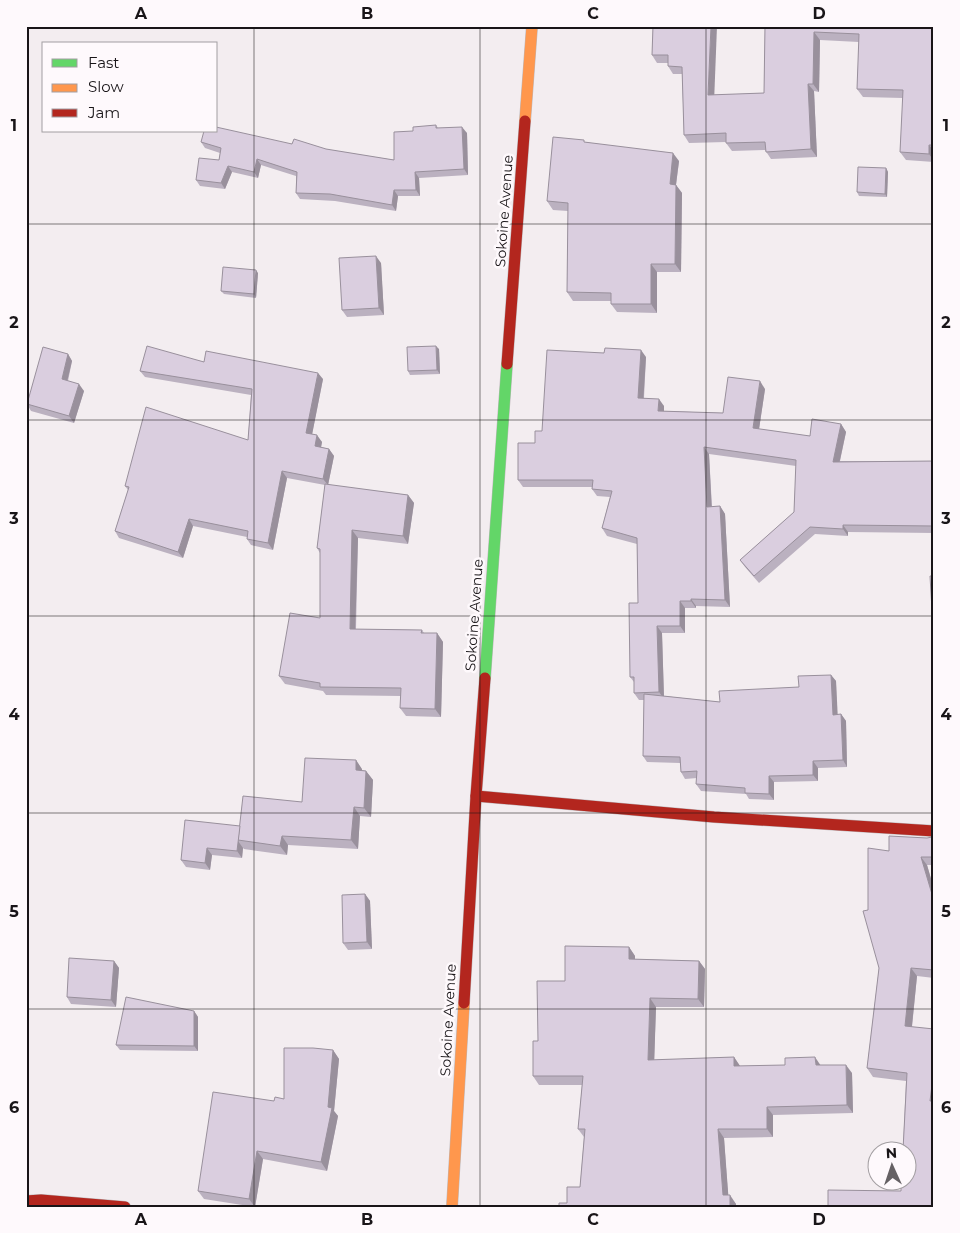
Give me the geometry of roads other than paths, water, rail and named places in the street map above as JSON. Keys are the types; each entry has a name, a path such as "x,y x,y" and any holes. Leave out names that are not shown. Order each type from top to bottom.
{"street":[{"name":"Sokoine Avenue","path":"452,1207 476,796 532,26"},
{"path":"476,796 714,816 934,831"},
{"path":"26,1201 41,1200 125,1207"}]}
